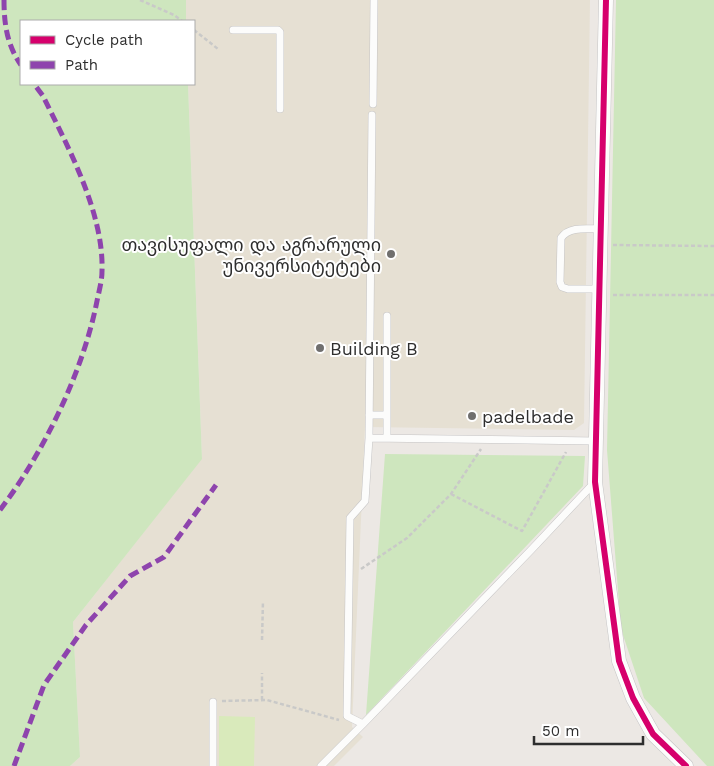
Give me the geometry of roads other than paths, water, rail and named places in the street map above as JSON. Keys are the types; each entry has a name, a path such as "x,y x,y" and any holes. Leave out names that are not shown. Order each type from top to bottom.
{"street":[{"path":"606,0 595,482 619,661 634,698 653,734 686,766"}],"lane":[{"path":"372,104 374,0"},
{"path":"233,30 278,30 280,32 280,109"},
{"path":"363,724 347,716 349,576 350,518 366,501 369,438 372,115"},
{"path":"599,292 562,287 560,282 560,247 564,232 600,229"},
{"path":"387,438 388,316"},
{"path":"369,415 387,415"},
{"path":"369,438 596,441"},
{"path":"321,766 595,482"},
{"path":"212,766 213,702"}],"place":[{"name":"თავისუფალი და აგრარული უნივერსიტეტები","path":"391,254"},
{"name":"Building B","path":"320,348"},
{"name":"padelbade","path":"472,416"}]}
